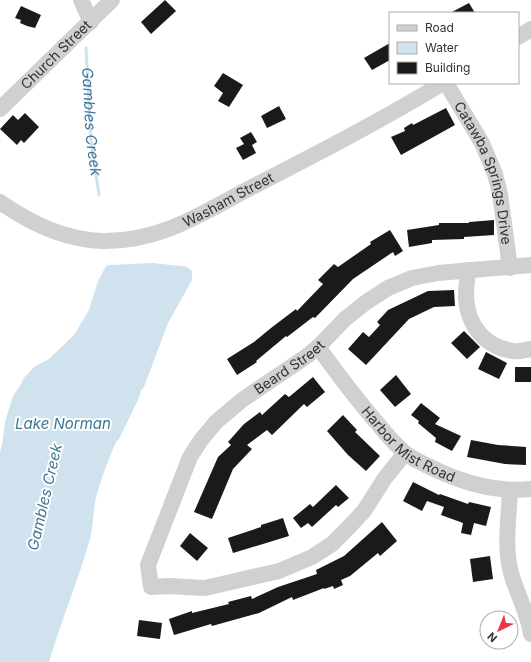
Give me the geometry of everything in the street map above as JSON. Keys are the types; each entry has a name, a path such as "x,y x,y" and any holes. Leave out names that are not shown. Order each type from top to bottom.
{"street":[{"path":"81,0 90,22"},
{"name":"Church Street","path":"0,110 112,0"},
{"path":"519,36 531,29"},
{"name":"Washam Street","path":"0,202 23,217 52,230 71,236 103,241 151,235 167,230 223,204 252,187 333,146 442,84"},
{"name":"Catawba Springs Drive","path":"445,84 482,143 495,174 500,194 510,268"},
{"name":"Beard Street","path":"405,453 385,478 360,515 332,544 312,557 279,571 205,588 169,586 151,587 148,565 190,457 200,440 216,422 242,400 307,356 355,311 388,288 412,278 438,273 531,265"},
{"path":"468,270 466,299 470,315 478,332 494,346 514,352 531,350"},
{"name":"Harbor Mist Road","path":"318,347 357,400 405,453 450,477 471,483 510,490 531,489"},
{"path":"510,490 507,542 508,557 516,587 529,622 531,634"}],"water":[{"name":"Lake Norman","path":"152,263 187,267 192,271 192,280 168,323 144,387 141,390 139,398 119,439 116,442 104,472 95,503 90,539 49,662 0,662 0,453 5,422 13,396 23,379 34,367 49,359 74,335 89,310 98,281 106,266"}],"building":[{"path":"165,0 176,11 151,34 141,22"},
{"path":"469,3 474,12 452,12"},
{"path":"21,6 41,15 35,28 20,23 21,20 15,18"},
{"path":"389,44 389,61 372,70 364,58"},
{"path":"223,73 243,85 229,107 218,101 223,93 214,86"},
{"path":"279,106 286,119 267,128 261,116"},
{"path":"446,108 455,125 401,155 391,137 405,131 404,128 412,123 413,125"},
{"path":"25,113 39,127 24,143 21,140 17,145 0,129 13,115 18,120"},
{"path":"251,132 257,142 252,145 256,153 243,160 236,148 244,144 240,138"},
{"path":"494,220 494,235 464,237 464,239 432,240 432,243 409,247 407,230 439,225 439,223 469,223"},
{"path":"390,230 403,251 395,256 393,252 353,279 315,318 313,317 287,337 286,336 256,361 257,362 237,375 227,359 254,342 296,309 297,311 323,284 318,280 334,264 338,267 371,244 370,242"},
{"path":"454,290 455,306 434,307 409,319 366,365 348,349 363,332 369,337 380,325 377,322 388,310 428,291"},
{"path":"464,331 480,347 467,359 451,343"},
{"path":"486,352 507,363 499,379 478,369"},
{"path":"515,367 531,367 531,382 515,382"},
{"path":"396,375 411,394 395,407 380,390"},
{"path":"313,377 325,392 307,407 304,404 272,435 267,430 247,445 252,449 233,469 212,519 194,512 218,457 231,445 228,442 244,424 260,412 262,415 285,394 289,397"},
{"path":"421,403 440,418 435,424 461,436 452,451 435,442 436,438 411,415"},
{"path":"343,415 357,430 355,432 380,456 366,471 348,455 327,431"},
{"path":"471,440 498,445 526,447 526,465 505,464 467,457"},
{"path":"413,482 439,495 440,494 468,504 469,502 491,507 486,526 474,523 471,535 461,533 463,523 441,515 444,507 427,501 422,511 403,501"},
{"path":"336,485 349,498 338,507 336,505 312,527 308,523 301,528 293,518 310,504 313,507"},
{"path":"283,518 289,536 233,553 228,538"},
{"path":"382,522 397,541 380,556 378,553 350,576 341,580 343,585 334,589 333,586 324,588 293,600 292,597 259,613 212,626 211,624 174,635 169,619 192,611 192,613 229,604 228,602 251,596 252,599 278,587 317,574 316,570 344,556"},
{"path":"190,533 208,548 197,561 180,546"},
{"path":"490,556 493,579 473,582 470,559"},
{"path":"139,620 162,623 160,639 137,636"}],"waterway":[{"name":"Gambles Creek","path":"86,48 91,140 99,195"}]}
